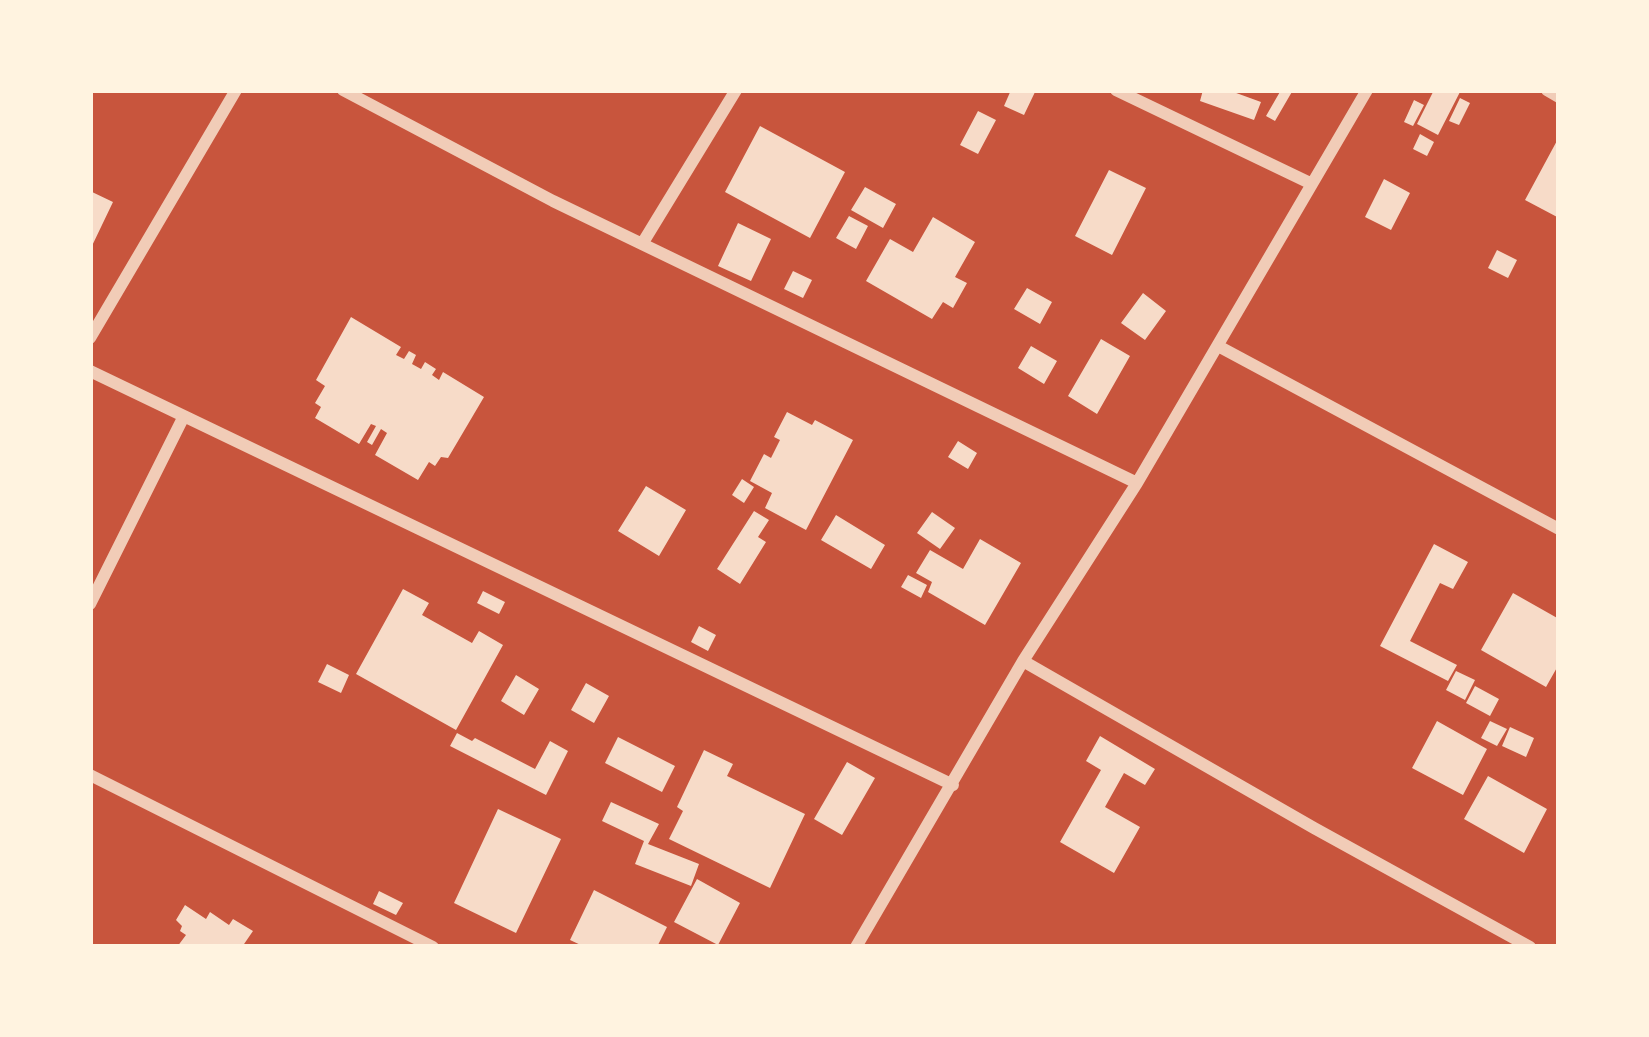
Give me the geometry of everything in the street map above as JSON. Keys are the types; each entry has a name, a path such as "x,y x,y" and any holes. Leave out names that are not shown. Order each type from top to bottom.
{"street":[{"path":"90,338 236,90"},
{"path":"343,90 553,201 1137,483"},
{"path":"642,244 736,90"},
{"path":"1116,90 1312,184"},
{"path":"856,947 1024,662 1137,483 1367,90"},
{"path":"1547,90 1559,97"},
{"path":"1217,346 1559,529"},
{"path":"90,371 953,785"},
{"path":"90,604 184,416"},
{"path":"1024,662 1530,947"},
{"path":"90,775 433,947"}],"building":[{"path":"1011,90 1035,92 1024,115 1004,106"},
{"path":"1203,90 1228,90 1261,102 1254,120 1200,101"},
{"path":"1281,90 1293,90 1275,121 1266,116"},
{"path":"1434,90 1461,90 1438,135 1417,124"},
{"path":"1460,98 1470,103 1459,125 1449,121"},
{"path":"1414,100 1424,105 1413,126 1404,122"},
{"path":"978,111 996,120 978,154 960,145"},
{"path":"760,126 845,172 810,238 725,192"},
{"path":"1420,134 1434,142 1427,156 1413,149"},
{"path":"1559,137 1559,218 1525,200"},
{"path":"1109,170 1146,188 1112,255 1075,236"},
{"path":"1384,179 1410,193 1391,230 1365,217"},
{"path":"865,187 896,204 883,228 851,210"},
{"path":"90,191 113,202 90,250"},
{"path":"849,216 868,226 856,249 836,238"},
{"path":"933,217 975,242 955,277 967,283 953,308 943,302 932,319 866,281 890,239 913,252"},
{"path":"738,223 771,239 751,281 718,266"},
{"path":"1497,250 1517,260 1508,278 1488,268"},
{"path":"793,271 812,280 803,298 784,289"},
{"path":"1027,288 1052,302 1040,324 1014,309"},
{"path":"1143,293 1166,311 1145,340 1121,323"},
{"path":"351,317 401,347 396,355 404,359 409,351 416,355 412,364 421,369 425,362 436,369 432,375 439,380 443,372 484,397 448,458 441,457 435,466 429,462 418,480 375,455 387,433 381,429 372,445 367,442 376,426 371,424 359,444 315,418 321,407 315,403 325,386 316,380"},
{"path":"1101,339 1130,356 1097,414 1068,396"},
{"path":"1031,346 1057,361 1044,384 1018,368"},
{"path":"787,412 853,440 806,530 765,508 772,493 750,481 764,454 771,458 780,440 774,437"},
{"path":"958,441 977,453 968,469 948,457"},
{"path":"742,479 754,487 744,503 732,495"},
{"path":"646,486 686,510 659,556 618,531"},
{"path":"754,511 769,520 758,537 766,542 740,584 717,569"},
{"path":"932,512 955,528 940,549 917,533"},
{"path":"836,515 885,545 871,569 821,540"},
{"path":"980,539 1021,563 985,625 928,592 932,582 916,573 930,550 963,569"},
{"path":"1434,544 1468,562 1453,589 1440,583 1410,641 1457,665 1448,681 1380,646"},
{"path":"908,575 927,585 921,598 901,587"},
{"path":"403,589 429,603 422,615 472,643 479,631 503,645 456,730 356,674"},
{"path":"483,591 505,602 499,614 477,603"},
{"path":"1513,593 1559,619 1559,664 1546,687 1481,650"},
{"path":"699,626 716,635 708,651 691,642"},
{"path":"327,664 349,675 341,693 318,682"},
{"path":"1456,671 1475,680 1465,700 1446,690"},
{"path":"516,675 539,689 524,715 501,701"},
{"path":"586,683 609,696 594,723 571,710"},
{"path":"1475,686 1499,699 1490,716 1466,703"},
{"path":"1437,721 1487,749 1463,795 1412,768"},
{"path":"1490,721 1507,729 1497,746 1481,738"},
{"path":"1510,727 1534,738 1526,757 1502,746"},
{"path":"457,733 535,769 550,741 568,751 546,795 450,746"},
{"path":"1100,736 1155,769 1145,785 1124,773 1105,807 1140,827 1114,873 1060,842 1101,770 1086,761"},
{"path":"618,737 675,766 662,792 605,763"},
{"path":"704,750 733,764 727,776 805,814 770,888 669,839 683,811 677,807"},
{"path":"847,762 875,778 842,835 814,819"},
{"path":"1488,776 1547,809 1524,853 1464,819"},
{"path":"611,802 659,824 648,844 699,864 691,886 635,864 644,841 602,821"},
{"path":"498,809 561,839 516,933 454,903"},
{"path":"697,879 740,903 718,945 674,922"},
{"path":"594,890 667,927 657,947 585,947 570,940"},
{"path":"379,891 403,903 396,915 373,904"},
{"path":"185,905 206,919 210,912 229,925 233,919 253,931 242,947 177,947 186,935 176,920"}]}
